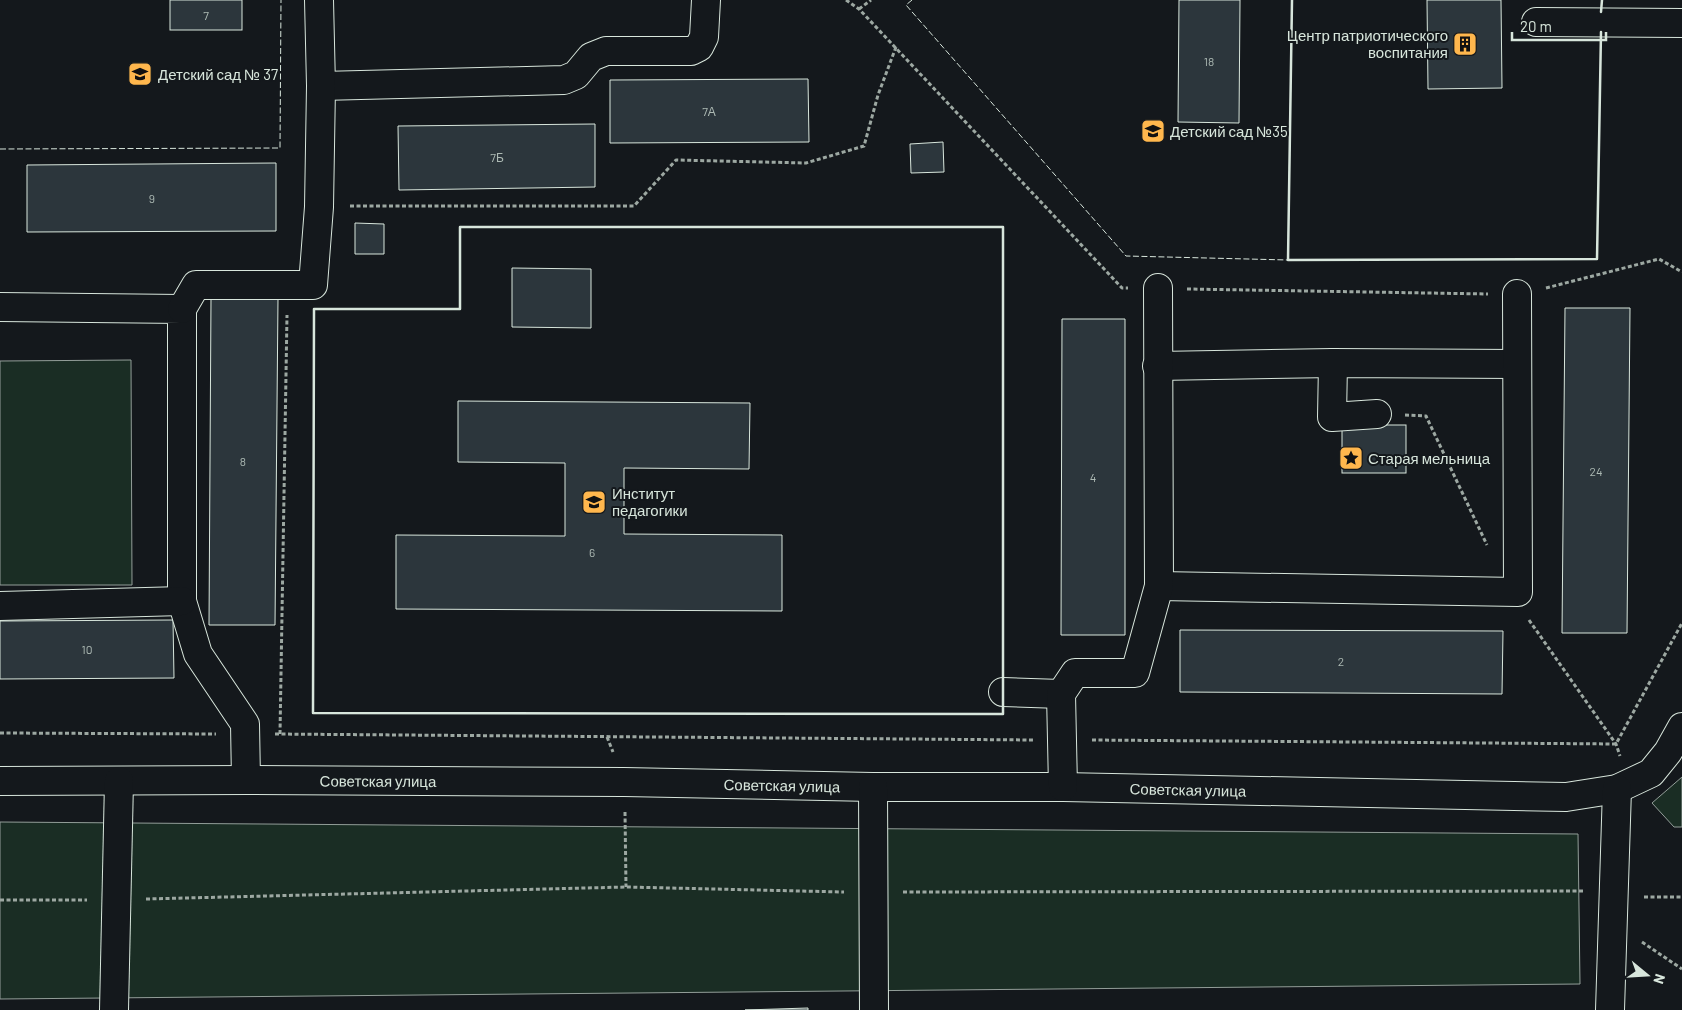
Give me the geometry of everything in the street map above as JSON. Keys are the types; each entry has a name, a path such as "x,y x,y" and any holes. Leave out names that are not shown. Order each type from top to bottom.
{"street":[{"path":"246,780 245,724 198,654 182,601 182,309 196,285 288,286 313,284 319,206 321,86 319,0"},
{"path":"321,86 564,80 576,75 591,57 606,51 691,51 699,47 704,37 706,0"},
{"path":"1536,22 1682,23"},
{"path":"1063,787 1062,694 1075,673 1135,673 1159,586 1158,288"},
{"path":"1159,586 1518,592 1517,294"},
{"path":"0,307 182,309"},
{"path":"1158,366 1333,363 1518,364"},
{"path":"1333,363 1332,417 1377,414"},
{"path":"0,606 182,601"},
{"path":"1003,692 1062,694"},
{"name":"Советская улица","path":"0,781 624,782 873,787 1063,787 1566,797 1623,786 1651,773 1668,752 1682,727"},
{"path":"114,1010 118,781"},
{"path":"1610,1010 1623,786"},
{"path":"873,787 874,1010"}],"path":[{"path":"846,0 859,9 896,47 1122,288 1517,294 1659,259 1682,272"},
{"path":"859,9 871,0"},
{"path":"319,206 634,206 676,160 806,163 864,146 878,95 896,47"},
{"path":"280,734 288,286"},
{"path":"1377,414 1426,416 1488,548"},
{"path":"1509,592 1616,744 1623,786"},
{"path":"1616,744 1682,623"},
{"path":"0,733 1616,744"}],"green space":[{"path":"131,360 132,585 0,585 0,361"},
{"path":"1682,777 1682,827 1674,827 1652,803"},
{"path":"0,822 1578,834 1580,984 0,999"}],"building":[{"path":"170,0 242,0 242,30 170,30"},
{"path":"1179,0 1240,0 1239,123 1178,122"},
{"name":"Центр патриотического воспитания","path":"1427,0 1501,0 1502,88 1428,89"},
{"path":"808,79 809,142 610,143 610,80"},
{"path":"595,124 595,187 399,190 398,126"},
{"path":"943,142 944,172 911,173 910,144"},
{"path":"276,163 276,231 27,232 27,165"},
{"path":"355,223 384,224 384,254 355,254"},
{"path":"512,268 591,269 591,328 512,327"},
{"path":"211,298 278,298 275,625 209,625"},
{"path":"1565,308 1630,308 1627,633 1562,633"},
{"path":"1062,319 1125,319 1125,635 1061,635"},
{"name":"Институт педагогики","path":"458,401 750,403 749,469 624,468 624,534 782,535 782,611 396,609 396,535 565,536 565,463 458,462"},
{"path":"1342,425 1406,425 1406,473 1342,473"},
{"path":"173,620 174,678 0,679 0,621"},
{"path":"1180,630 1503,631 1502,694 1180,692"},
{"path":"808,1008 808,1010 745,1010"}],"fence":[{"path":"0,149 280,148 281,0"},
{"path":"912,0 906,5 1126,256 1288,260 1292,0"}],"wall":[{"path":"1292,0 1288,260 1597,259 1601,32"},
{"path":"1601,12 1602,0"},
{"path":"460,227 1003,227 1003,714 313,713 314,309 460,309 460,227"}],"place":[{"name":"Центр патриотического воспитания","path":"1465,44"},
{"name":"Детский сад № 37","path":"140,74"},
{"name":"Детский сад №35","path":"1153,131"},
{"name":"Старая мельница","path":"1351,458"},
{"name":"Институт педагогики","path":"594,502"}]}
